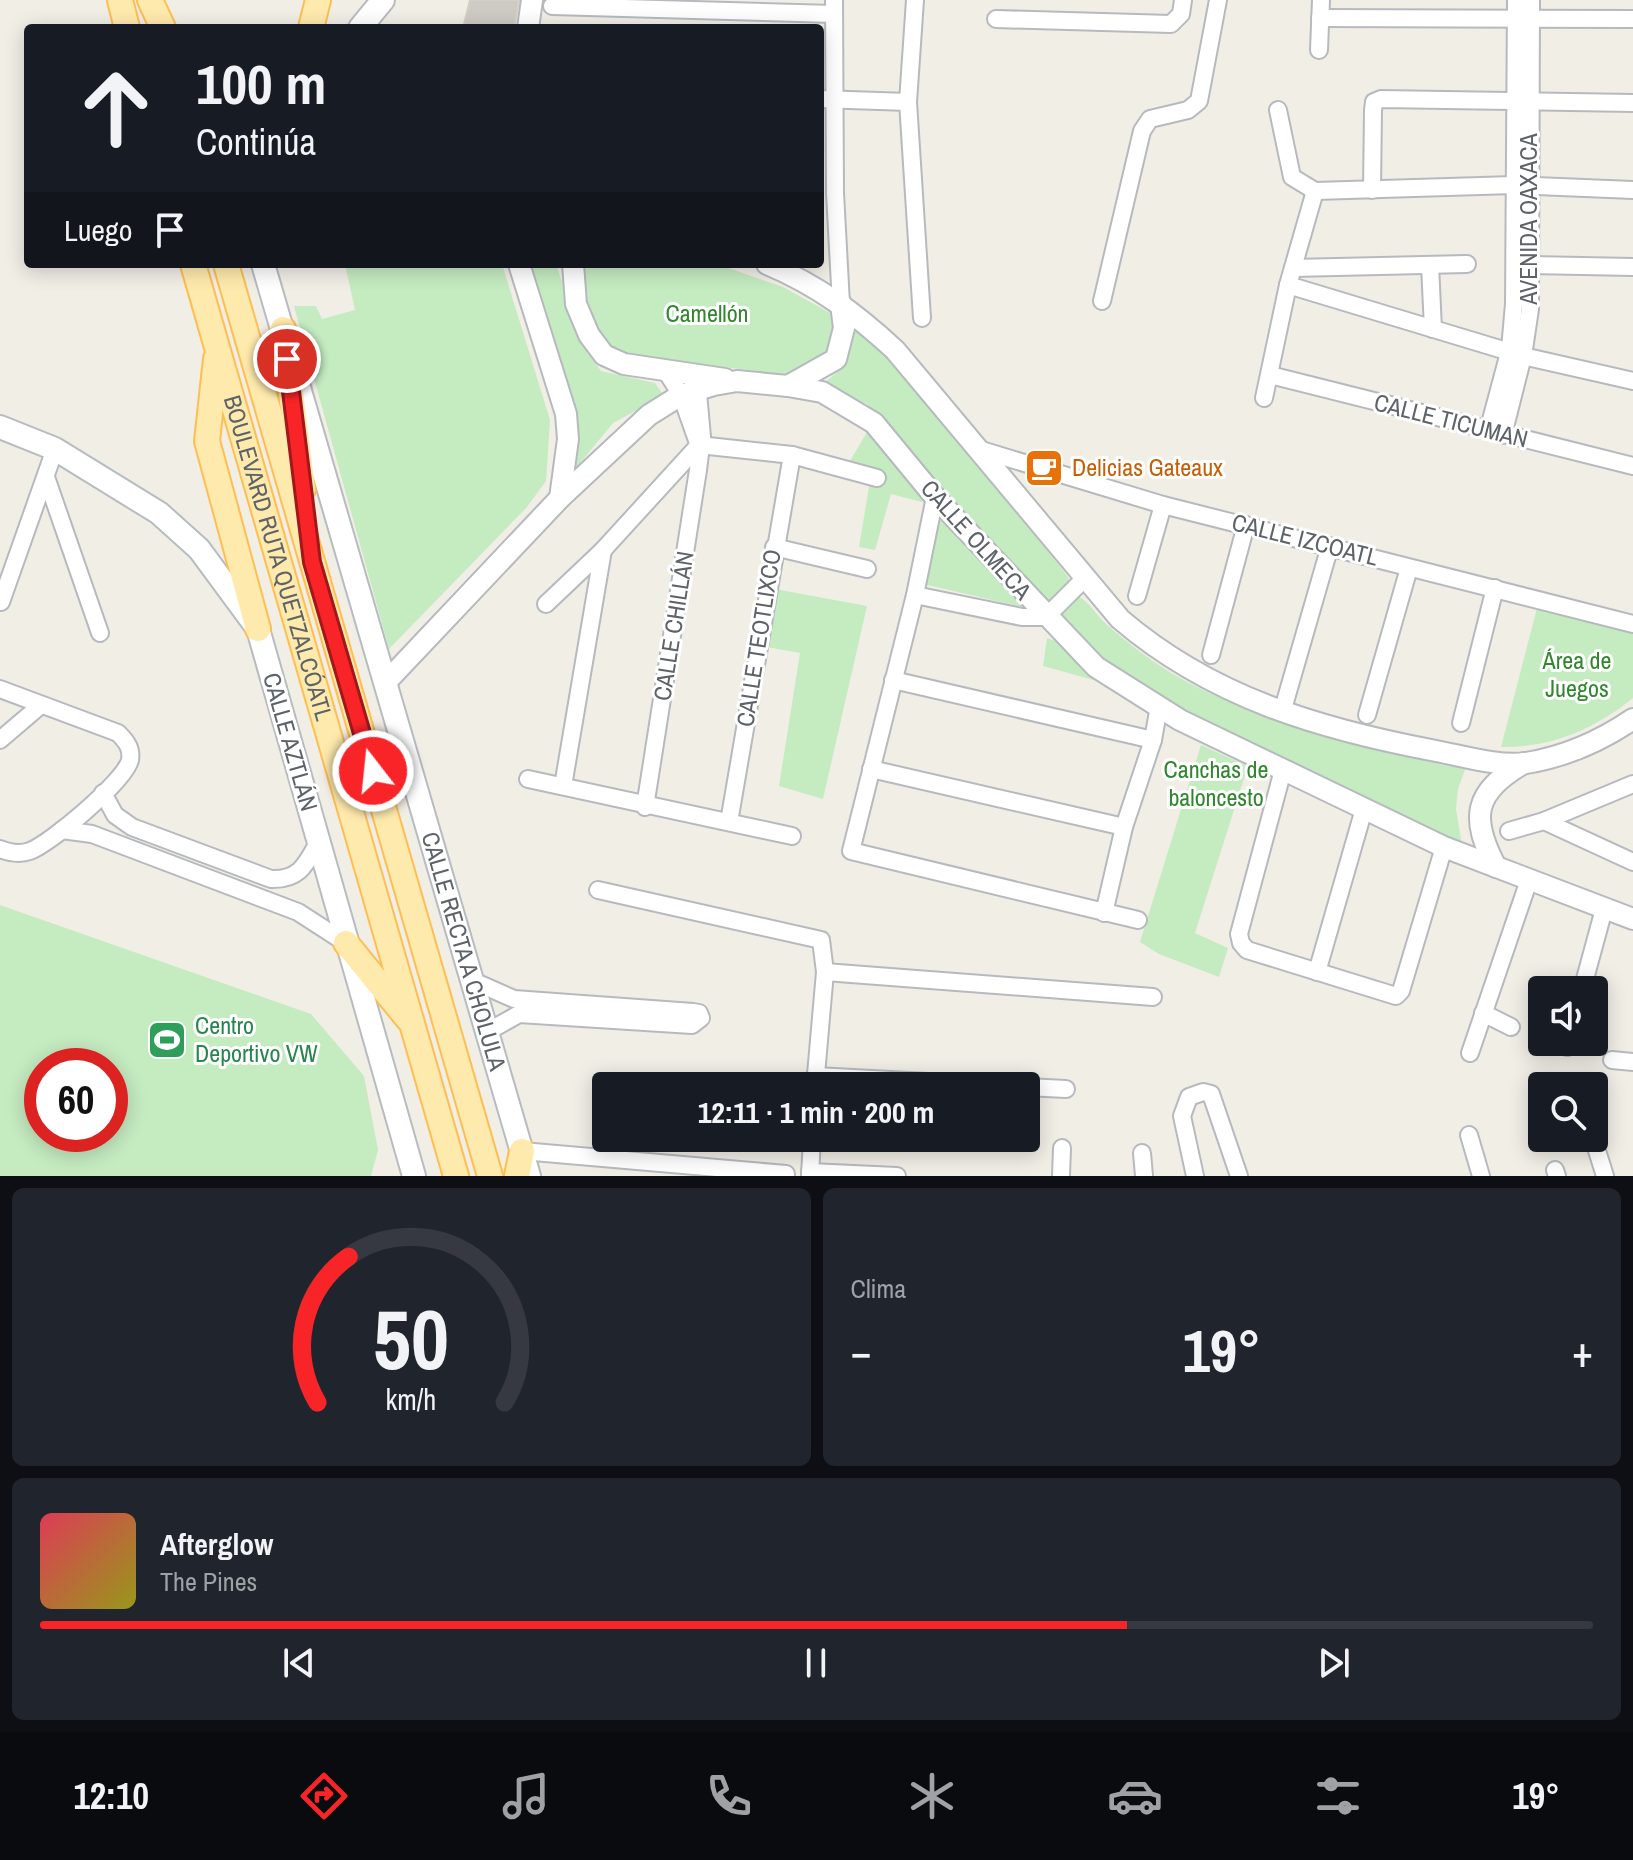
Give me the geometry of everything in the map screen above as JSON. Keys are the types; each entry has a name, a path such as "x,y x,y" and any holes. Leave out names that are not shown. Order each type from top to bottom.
{"main road":[{"path":"120,0 126,24"},
{"path":"150,0 159,24"},
{"path":"312,24 318,0"},
{"path":"363,24 383,0"},
{"name":"BOULEVARD RUTA QUETZALCÓATL","path":"194,268 456,1176"},
{"name":"CALLE RECTA A CHOLULA","path":"227,268 490,1176"},
{"name":"CALLE RECTA A CHOLULA","path":"264,268 529,1176"},
{"path":"283,329 312,562"},
{"path":"217,349 207,441 258,629"},
{"name":"CALLE AZTLÁN","path":"0,427 55,449 159,513 199,549 258,629 414,1176"},
{"path":"346,943 416,1029"},
{"path":"517,1176 522,1151"}],"street":[{"path":"529,24 532,0"},
{"path":"915,0 908,102 922,318"},
{"path":"915,23 924,0"},
{"path":"996,19 1171,24 1181,14 1183,0"},
{"path":"1102,301 1142,131 1150,119 1188,110 1199,101 1218,0"},
{"path":"1319,50 1321,0"},
{"name":"AVENIDA OAXACA","path":"1516,0 1523,19 1521,186 1514,304 1516,353"},
{"name":"AVENIDA OAXACA","path":"1523,19 1531,0"},
{"path":"552,6 834,7 827,99 828,193 844,328 836,359 788,386"},
{"path":"1320,18 1633,19"},
{"path":"827,99 908,102"},
{"path":"1372,190 1374,102 1381,99 1633,103"},
{"path":"1278,110 1292,177 1315,191 1521,186 1633,190"},
{"name":"AVENIDA OAXACA","path":"1495,433 1530,309 1530,265 1521,186"},
{"path":"1264,398 1288,285 1315,191"},
{"path":"1293,268 1467,264"},
{"path":"1430,265 1433,329"},
{"path":"1530,265 1633,267"},
{"path":"520,268 566,414 568,439 560,498"},
{"path":"573,268 576,304 595,344 604,355 624,364 664,368 692,386"},
{"path":"777,268 808,281 841,304 895,350 1120,619 1153,647 1234,694 1282,713 1361,736 1455,755 1524,763"},
{"path":"1288,285 1516,353 1633,381"},
{"name":"CALLE TICUMAN","path":"1270,375 1633,466"},
{"name":"CALLE OLMECA","path":"387,681 560,498 649,415 692,386 737,381 822,392 874,423 935,497 1096,667 1180,720 1444,847 1633,919"},
{"name":"CALLE CHILLÁN","path":"645,807 698,470 699,445 692,386"},
{"path":"546,604 603,550 699,445 792,455 877,478"},
{"path":"1,602 55,449"},
{"name":"CALLE IZCOATL","path":"978,449 1163,505 1633,624"},
{"name":"CALLE TEOTLIXCO","path":"729,822 792,455"},
{"path":"46,477 100,633"},
{"path":"935,497 915,595 851,851 1138,920"},
{"path":"1137,596 1163,505"},
{"path":"1211,655 1246,525"},
{"path":"1285,702 1330,546"},
{"path":"774,547 867,569"},
{"path":"563,786 603,550"},
{"path":"1367,715 1409,568"},
{"path":"915,595 1022,617 1046,617 1085,578"},
{"path":"1461,723 1495,588"},
{"path":"893,680 1153,740"},
{"path":"0,689 118,733 126,741 129,764 103,793 62,830 25,852 0,849"},
{"path":"0,740 41,705"},
{"path":"1104,913 1124,827 1153,740 1159,706"},
{"path":"1496,867 1480,831 1481,806 1494,784 1524,763 1585,745 1633,719"},
{"path":"871,769 1124,827"},
{"path":"1283,770 1239,934 1247,950 1396,996 1401,991 1444,847"},
{"path":"528,779 645,807 792,836"},
{"path":"1509,831 1544,821 1633,784"},
{"path":"103,793 115,815 140,831 271,879 284,879 302,871 319,841"},
{"path":"1317,972 1364,809"},
{"path":"1544,821 1633,862"},
{"path":"62,830 92,834 298,912 346,943"},
{"path":"132,850 140,831"},
{"path":"1470,1053 1529,880"},
{"path":"598,890 821,940 825,972 816,1072"},
{"path":"1586,976 1604,909"},
{"path":"825,972 1153,997"},
{"path":"473,981 514,999 693,1012 699,1013 701,1018 692,1025 519,1014 487,1032"},
{"path":"1483,1013 1511,1027"},
{"path":"1612,1060 1633,1062"},
{"path":"1040,1088 1066,1089"},
{"path":"1195,1176 1182,1116 1184,1104 1196,1093 1211,1094 1217,1105 1239,1176"},
{"path":"1469,1135 1481,1176"},
{"path":"1061,1176 1062,1148"},
{"path":"522,1151 666,1170 786,1174"},
{"path":"811,1152 810,1174 897,1176"},
{"path":"1597,1152 1605,1176"},
{"path":"1142,1153 1144,1176"}],"green space":[{"path":"346,268 503,268 550,420 546,481 527,507 389,649 294,306 316,306 322,319 355,310"},
{"name":"Camellón","path":"525,268 557,268 584,348 601,371 655,383 664,396 613,423 575,469 573,417"},
{"name":"Camellón","path":"580,268 728,268 783,287 832,314 835,349 791,375 627,356 603,339 595,329 583,293"},
{"path":"853,330 899,368 1068,577 1072,585 1051,606 936,485 867,404 822,384 846,362"},
{"path":"869,429 923,499 922,502 891,494 875,550 859,547 870,481 844,471"},
{"path":"942,518 1022,607 923,584 938,519"},
{"path":"775,589 867,606 823,799 779,786 800,653 767,647"},
{"path":"1075,595 1151,660 1214,695 1320,732 1467,764 1458,789 1456,809 1462,845 1221,734 1091,659 1053,618"},
{"name":"Área de Juegos","path":"1537,608 1633,634 1633,698 1603,719 1572,734 1537,744 1501,747"},
{"path":"1047,638 1061,643 1104,683 1043,666"},
{"name":"Canchas de baloncesto","path":"1201,745 1245,765 1246,772 1195,933 1228,948 1219,977 1159,954 1140,942"},
{"name":"Centro Deportivo VW","path":"0,905 311,1014 364,1076 378,1150 371,1176 0,1176"}],"building":[{"path":"470,0 519,0 515,24 464,24"}],"place":[{"name":"Delicias Gateaux","path":"1044,468"},
{"name":"Centro Deportivo VW","path":"167,1040"}],"route":[{"path":"287,359 312,562 373,771"}]}
